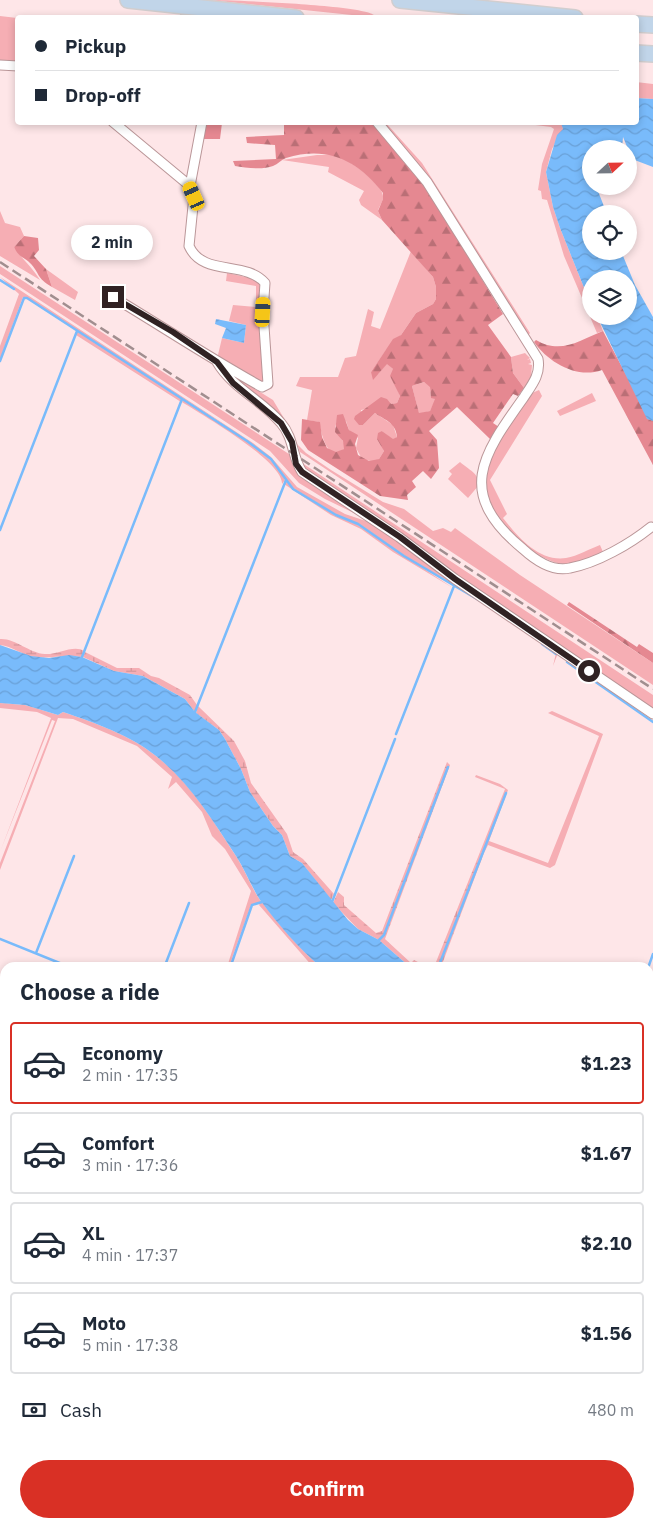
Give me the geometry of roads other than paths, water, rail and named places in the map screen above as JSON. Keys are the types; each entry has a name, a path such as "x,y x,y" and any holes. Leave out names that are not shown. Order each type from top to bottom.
{"highway":[{"path":"128,0 268,15"},
{"path":"400,0 546,15"},
{"path":"639,24 653,25"},
{"path":"639,53 653,54"}],"street":[{"path":"0,65 15,66"},
{"path":"113,297 173,332 217,362 262,387 268,384 263,312 265,283 253,275 209,264 192,253 189,246 194,196 190,186 117,125"},
{"path":"190,186 201,125"},
{"path":"380,125 427,182 538,359 537,376 496,438 484,460 482,489 492,518 505,534 528,553 544,564 563,569 577,566 622,547 651,527"},
{"path":"217,362 233,383 281,423 292,442 296,464 302,472 400,537 455,579 653,714"}],"water":[{"path":"639,98 653,99 653,167 638,161 638,140 624,140 623,137 623,140 582,140 582,195 600,195 603,205 582,205 582,260 625,260 629,270 582,270 582,283 553,207 546,172 557,135 563,129 562,125 639,125"},
{"path":"637,289 653,317 653,421 647,419 601,325 637,325"},
{"path":"216,319 246,325 244,343 222,338 226,328 215,324"},
{"path":"0,645 31,656 49,658 69,655 82,657 114,671 143,676 185,699 195,712 219,730 241,769 250,792 273,826 282,835 290,856 302,863 348,920 358,929 379,940 404,962 315,962 281,927 260,900 219,829 190,790 156,756 124,736 63,712 58,715 25,705 0,703"}],"waterway":[{"path":"0,280 14,289"},
{"path":"0,361 24,298 27,298 247,441 271,459 293,489 336,515 358,524 404,556 482,602"},
{"path":"0,530 77,331"},
{"path":"82,657 182,399"},
{"path":"195,712 286,480"},
{"path":"396,734 454,586"},
{"path":"542,644 556,654"},
{"path":"567,662 653,722"},
{"path":"332,902 395,739"},
{"path":"379,940 384,935 448,767"},
{"path":"440,962 506,793"},
{"path":"36,953 74,856"},
{"path":"232,962 252,905 262,902"},
{"path":"166,962 189,903"},
{"path":"0,939 57,962"},
{"path":"650,962 653,954"}],"tunnel":[{"path":"184,15 186,3"}],"railway":[{"path":"0,262 653,689"}]}
